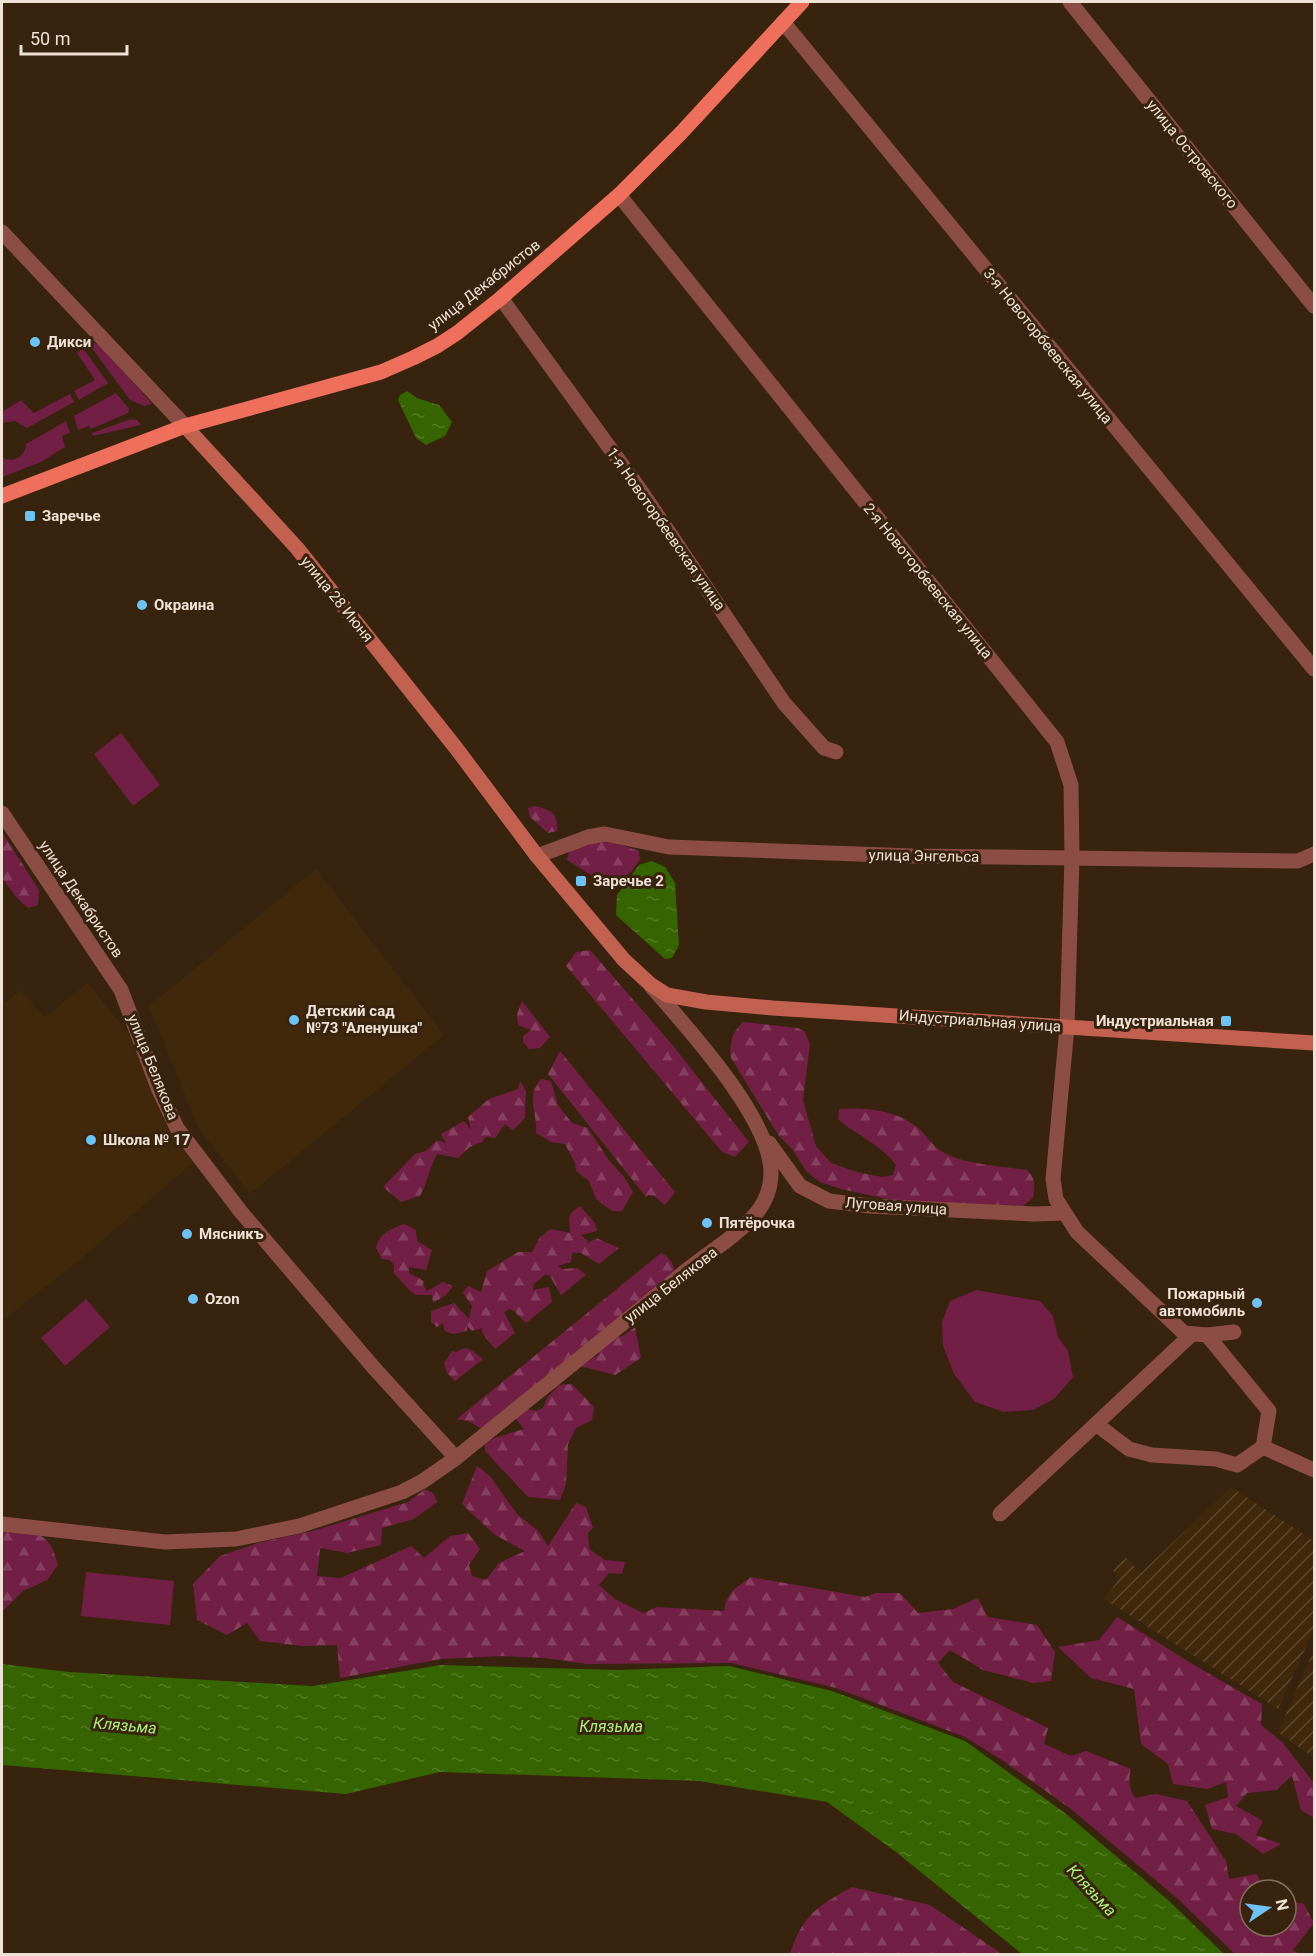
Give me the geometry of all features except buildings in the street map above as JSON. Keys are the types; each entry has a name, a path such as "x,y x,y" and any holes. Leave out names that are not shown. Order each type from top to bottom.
{"main road":[{"name":"улица Декабристов","path":"2,496 185,426 392,367 436,346 465,327 501,298 619,195 681,133 802,2"}],"street":[{"name":"улица Островского","path":"1070,2 1314,306"},
{"name":"3-я Новоторбеевская улица","path":"783,22 1314,669"},
{"name":"2-я Новоторбеевская улица","path":"619,195 1057,741 1071,785 1072,858 1067,1027"},
{"name":"улица 28 Июня","path":"2,232 297,548 456,748 537,856 624,960 650,984"},
{"name":"1-я Новоторбеевская улица","path":"501,298 641,490 784,703 824,748 836,752"},
{"name":"улица Декабристов","path":"2,813 109,972 129,1006"},
{"name":"улица Энгельса","path":"537,856 588,837 605,834 669,848 912,856 1298,861 1314,854"},
{"name":"улица Белякова","path":"2,1524 155,1542 236,1539 299,1526 402,1492 423,1481 456,1458 685,1272 732,1239 767,1198 770,1184 769,1158 760,1131 737,1095 704,1048 650,984"},
{"name":"Индустриальная улица","path":"650,984 667,995 717,1003 773,1008 1314,1043"},
{"name":"улица Белякова","path":"129,1006 159,1090 177,1128 241,1212 374,1368 456,1458"},
{"path":"1067,1027 1053,1179 1056,1199 1077,1232 1184,1333 1234,1332"},
{"name":"Луговая улица","path":"760,1131 800,1186 829,1201 870,1206 1034,1214 1064,1213"},
{"path":"1000,1514 1096,1424 1199,1334"},
{"path":"1096,1424 1129,1449 1152,1455 1216,1459 1237,1465 1263,1447 1269,1411 1199,1334"},
{"path":"1263,1447 1314,1470"}],"shaded area":[{"name":"Детский сад №73 \"Аленушка\"","path":"316,869 444,1035 250,1194 198,1127 149,1006"},
{"name":"Школа № 17","path":"88,983 135,1042 195,1161 77,1262 2,1321 2,1005 21,990 45,1017"},
{"path":"1231,1487 1314,1541 1314,1629 1278,1709 1104,1599 1120,1578 1113,1570 1125,1557 1141,1573"},
{"path":"1314,1650 1314,1758 1278,1732"}],"green space":[{"path":"95,343 101,346 152,404 144,406 130,400 89,344"},
{"path":"83,348 108,383 79,400 74,391 95,380 77,353"},
{"path":"116,393 129,409 128,413 91,429 89,426 78,430 74,416"},
{"path":"70,394 74,402 27,428 15,421 2,423 2,412 21,400 34,413"},
{"path":"131,419 137,420 141,425 93,436 92,433"},
{"path":"66,421 70,433 62,436 65,447 41,462 2,477 2,457 10,460 18,458 26,444"},
{"path":"121,733 160,785 133,806 94,754"},
{"path":"535,806 555,816 557,831 548,833 530,817 528,808"},
{"path":"2,832 39,890 38,905 28,908 16,897 2,878"},
{"path":"599,841 619,844 639,851 640,860 631,872 610,887 567,860 569,852 579,844"},
{"path":"590,950 670,1042 749,1142 735,1157 722,1152 566,966 576,952"},
{"path":"522,1001 550,1037 540,1048 529,1049 523,1042 523,1036 531,1030 518,1025 517,1014"},
{"path":"743,1022 798,1028 805,1032 810,1044 803,1100 816,1146 831,1163 882,1177 893,1175 896,1165 891,1158 838,1119 839,1109 881,1111 910,1122 938,1149 950,1156 971,1162 1027,1170 1034,1183 1033,1198 1023,1206 896,1201 820,1182 806,1171 792,1149 779,1136 731,1058 732,1038"},
{"path":"560,1051 675,1192 665,1205 654,1196 646,1197 548,1074"},
{"path":"541,1079 551,1081 558,1105 572,1123 588,1128 608,1159 625,1178 633,1192 622,1211 612,1211 596,1199 589,1181 576,1171 575,1163 565,1144 551,1142 536,1133 533,1099 536,1086"},
{"path":"520,1081 526,1091 525,1118 513,1130 505,1124 495,1138 486,1137 458,1158 437,1154 420,1196 401,1202 383,1187 415,1154 426,1151 437,1140 446,1143 441,1134 464,1121 471,1130 468,1117 489,1099 518,1089"},
{"path":"580,1206 595,1223 597,1231 581,1235 588,1243 596,1238 619,1248 599,1264 581,1253 572,1253 571,1262 558,1266 563,1269 578,1268 586,1275 561,1295 550,1276 546,1274 534,1284 533,1290 549,1287 552,1302 526,1323 514,1311 509,1309 504,1312 515,1333 495,1349 482,1333 482,1328 472,1331 467,1326 467,1331 453,1334 445,1331 443,1323 437,1327 431,1322 431,1311 454,1303 469,1319 472,1306 463,1293 468,1286 481,1292 487,1271 518,1252 532,1252 540,1237 551,1229 570,1233 570,1215"},
{"path":"404,1224 416,1230 417,1241 432,1250 426,1270 409,1267 409,1273 424,1281 423,1285 427,1291 443,1282 453,1286 446,1295 433,1303 432,1295 416,1295 409,1290 394,1273 394,1265 390,1260 382,1259 376,1248 383,1235"},
{"path":"661,1253 671,1262 674,1275 484,1430 468,1421 457,1419"},
{"path":"976,1290 1040,1301 1053,1316 1058,1337 1068,1351 1073,1377 1054,1399 1033,1410 1004,1412 975,1402 954,1374 943,1346 942,1322 950,1301"},
{"path":"86,1299 110,1327 65,1366 41,1338"},
{"path":"635,1327 641,1358 615,1375 580,1366 598,1355 601,1348 611,1340"},
{"path":"465,1348 483,1359 455,1381 447,1373 444,1363 452,1351 456,1352"},
{"path":"572,1384 594,1407 592,1420 576,1428 568,1444 566,1484 560,1500 528,1497 485,1451 485,1444 494,1438 524,1429 515,1418 528,1409 536,1411 543,1408 547,1398 559,1385"},
{"path":"477,1466 490,1476 517,1514 538,1531 548,1546 576,1503 586,1507 593,1528 588,1533 589,1549 605,1560 625,1562 622,1574 609,1573 599,1585 615,1599 643,1613 657,1607 724,1611 730,1594 751,1577 865,1597 876,1593 900,1593 918,1613 953,1609 978,1598 988,1617 1037,1625 1055,1652 1051,1681 1033,1683 983,1670 950,1650 938,1663 953,1682 1048,1728 1044,1744 1071,1756 1086,1751 1131,1769 1130,1784 1135,1798 1156,1794 1187,1801 1226,1861 1229,1879 1257,1874 1259,1878 1238,1878 1238,1938 1298,1938 1298,1903 1304,1904 1314,1923 1293,1950 1300,1954 1235,1954 1179,1900 1071,1809 1002,1760 965,1737 836,1688 732,1663 587,1664 545,1658 501,1656 441,1659 340,1678 337,1645 303,1646 260,1641 247,1623 227,1635 197,1620 193,1584 220,1556 258,1543 316,1530 408,1502 425,1489 434,1494 437,1502 414,1519 382,1528 381,1545 347,1553 320,1548 317,1576 341,1578 411,1546 424,1558 450,1536 468,1533 480,1549 469,1565 472,1576 486,1580 499,1563 525,1551 495,1535 462,1504"},
{"path":"2,1531 39,1535 50,1544 58,1565 47,1580 23,1591 2,1612"},
{"path":"86,1572 174,1581 170,1625 81,1616"},
{"path":"1117,1617 1262,1704 1261,1725 1283,1743 1314,1783 1314,1818 1301,1810 1292,1776 1276,1790 1247,1793 1236,1806 1263,1821 1256,1835 1281,1844 1263,1854 1236,1834 1212,1829 1205,1805 1228,1797 1226,1782 1207,1789 1173,1784 1168,1764 1141,1744 1134,1689 1091,1678 1058,1647 1099,1640"},
{"path":"852,1887 930,1905 1002,1954 790,1954 800,1930 813,1913"}],"water":[{"path":"407,391 417,398 439,405 452,422 445,436 426,445 416,438 398,400 400,395"},
{"path":"652,861 665,867 675,883 679,945 672,958 665,959 616,915 617,895 639,865"},
{"name":"Клязьма","path":"2,1664 69,1672 313,1686 441,1665 618,1670 729,1666 832,1691 965,1741 1065,1813 1168,1900 1224,1954 1022,1954 896,1852 827,1802 699,1781 440,1772 346,1794 2,1765"}],"place":[{"name":"Дикси","path":"35,342"},
{"name":"Заречье","path":"30,516"},
{"name":"Окраина","path":"142,605"},
{"name":"Заречье 2","path":"581,881"},
{"name":"Детский сад №73 \"Аленушка\"","path":"294,1020"},
{"name":"Индустриальная","path":"1226,1021"},
{"name":"Школа № 17","path":"91,1140"},
{"name":"Пятёрочка","path":"707,1223"},
{"name":"Мясникъ","path":"187,1234"},
{"name":"Ozon","path":"193,1299"},
{"name":"Пожарный автомобиль","path":"1257,1303"}]}
